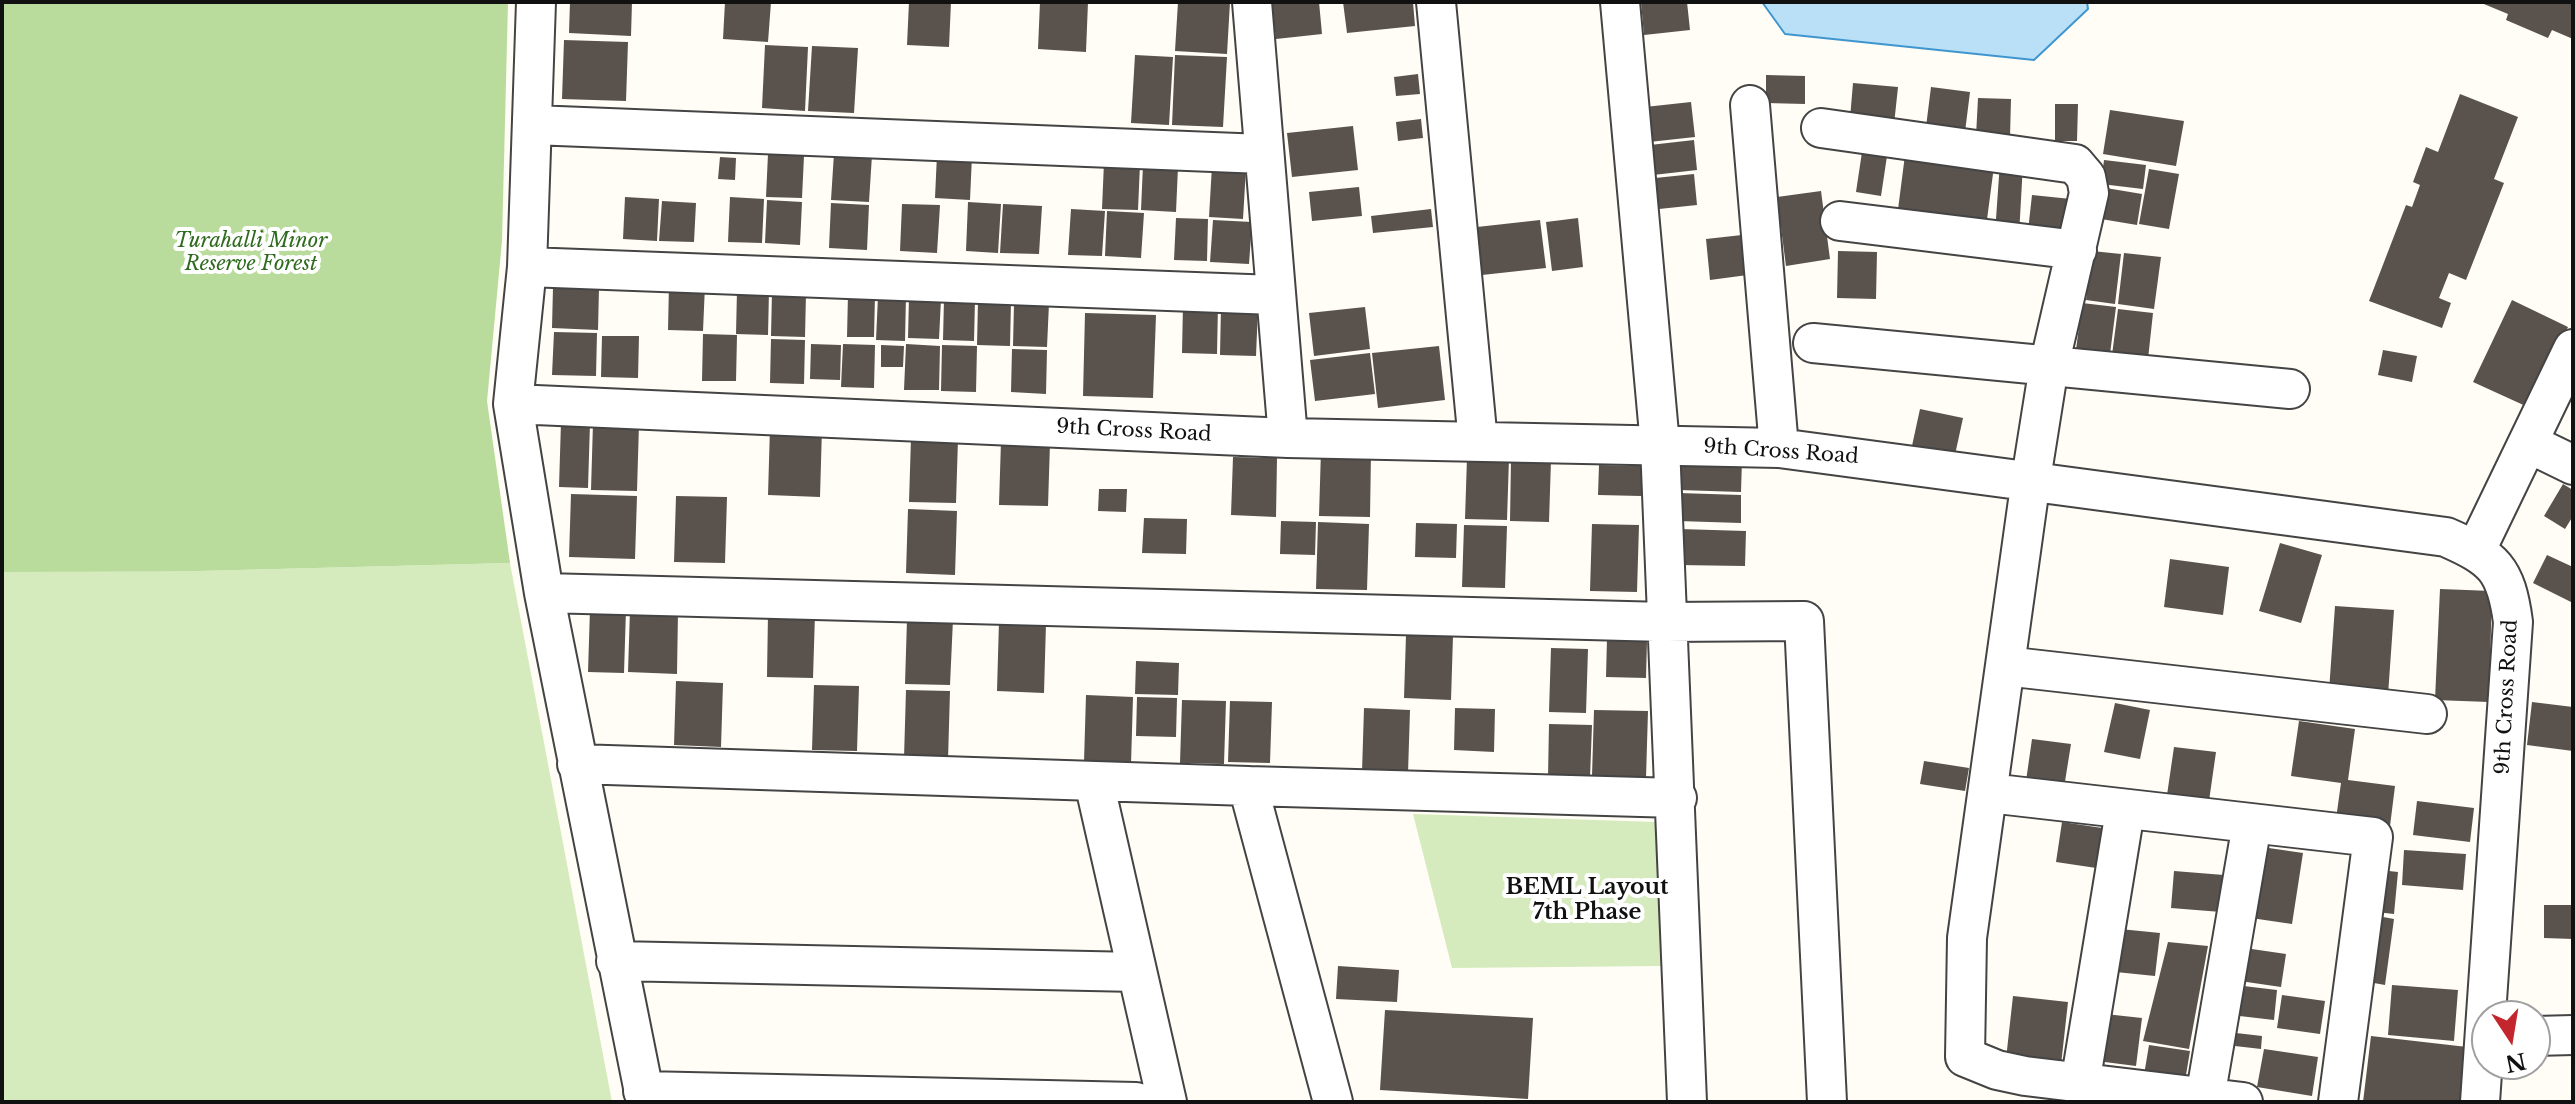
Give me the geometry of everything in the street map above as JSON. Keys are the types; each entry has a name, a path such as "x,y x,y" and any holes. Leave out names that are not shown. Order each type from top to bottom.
{"street":[{"path":"536,2 527,267 513,404 544,593 645,1097 1136,1102"},
{"path":"1252,2 1288,438"},
{"path":"1436,2 1478,442"},
{"path":"1620,2 1660,445 1665,622 1677,798 1687,1102"},
{"path":"1750,105 1779,448"},
{"path":"533,125 1263,154"},
{"path":"1821,128 2075,164 2086,177 2089,193 2049,366 2031,479 1967,938 1965,1057 1997,1070 2080,1084 2243,1102"},
{"path":"1840,221 2077,250"},
{"path":"527,267 1275,295"},
{"path":"1813,343 2290,389"},
{"path":"2476,550 2573,349"},
{"name":"9th Cross Road","path":"513,404 1288,438 1779,448 2031,479 2446,537 2476,550 2499,568 2509,591 2513,622 2488,1000"},
{"path":"2528,443 2573,465"},
{"path":"544,593 1665,622 1804,621 1827,1102"},
{"path":"2005,666 2427,714"},
{"path":"577,764 1677,798"},
{"path":"1094,782 1131,956 1167,1102"},
{"path":"1248,786 1333,1102"},
{"path":"1989,793 2125,811 2373,837 2338,1102"},
{"path":"2080,1084 2125,811"},
{"path":"2205,1098 2252,824"},
{"path":"616,961 1137,972"},
{"path":"2551,1036 2573,1035"},
{"name":"9th Cross Road","path":"2480,1102 2482,1080"}],"green space":[{"name":"Turahalli Minor Reserve Forest","path":"2,2 508,2 502,241 487,401 510,563 198,571 2,572"},
{"path":"510,563 612,1102 2,1102 2,569 198,571"},
{"path":"1413,814 1656,822 1662,966 1452,968"}],"water":[{"path":"1762,2 2087,2 2088,9 2034,60 1785,34"}],"building":[{"path":"570,2 632,2 631,36 569,33"},
{"path":"725,2 771,2 768,42 723,39"},
{"path":"909,2 951,2 949,47 907,45"},
{"path":"1040,2 1088,2 1086,52 1038,49"},
{"path":"1178,2 1230,2 1227,54 1175,51"},
{"path":"1271,2 1319,2 1322,34 1276,39"},
{"path":"1343,2 1413,2 1415,26 1347,33"},
{"path":"1641,2 1687,2 1690,30 1644,35"},
{"path":"2479,2 2573,2 2573,39 2552,30 2548,38 2506,20 2508,14"},
{"path":"564,40 628,42 626,101 562,99"},
{"path":"765,45 808,47 805,111 762,108"},
{"path":"812,46 858,48 854,113 808,111"},
{"path":"1135,55 1173,57 1169,125 1131,123"},
{"path":"1175,55 1227,57 1223,127 1172,125"},
{"path":"1418,74 1420,94 1396,96 1394,77"},
{"path":"1766,75 1805,76 1805,104 1766,103"},
{"path":"1853,83 1898,87 1893,134 1849,130"},
{"path":"1931,87 1970,92 1964,140 1925,135"},
{"path":"2460,94 2518,117 2494,179 2504,183 2466,280 2449,273 2439,298 2451,303 2442,328 2369,301 2406,205 2412,207 2420,185 2413,182 2426,147 2438,152"},
{"path":"1978,98 2011,99 2010,137 1976,136"},
{"path":"1691,102 1695,137 1649,142 1645,107"},
{"path":"2055,104 2078,104 2077,141 2055,141"},
{"path":"2110,110 2184,121 2176,166 2103,154"},
{"path":"1421,119 1423,138 1398,141 1396,122"},
{"path":"1353,126 1358,170 1292,177 1287,133"},
{"path":"1694,140 1697,170 1653,175 1650,145"},
{"path":"1862,152 1887,156 1881,196 1856,192"},
{"path":"834,153 872,155 869,202 831,200"},
{"path":"768,154 804,156 802,198 766,197"},
{"path":"937,154 972,156 970,200 935,198"},
{"path":"1905,155 1994,166 1985,235 1896,225"},
{"path":"720,157 736,158 735,180 718,179"},
{"path":"2104,160 2146,165 2143,189 2101,184"},
{"path":"1104,162 1140,164 1138,210 1102,209"},
{"path":"2000,162 2023,164 2019,235 1995,233"},
{"path":"1143,165 1178,167 1176,212 1141,210"},
{"path":"1212,166 1246,168 1243,219 1209,217"},
{"path":"2149,169 2179,174 2169,229 2139,224"},
{"path":"1694,174 1697,205 1659,209 1655,178"},
{"path":"1359,187 1362,216 1312,221 1309,192"},
{"path":"2106,188 2142,194 2137,225 2101,219"},
{"path":"1821,191 1830,259 1786,266 1777,197"},
{"path":"2032,195 2071,199 2066,244 2027,240"},
{"path":"625,197 659,199 657,241 623,239"},
{"path":"730,197 764,199 762,243 728,242"},
{"path":"767,200 802,202 800,245 765,243"},
{"path":"662,201 696,203 694,242 659,241"},
{"path":"968,202 1001,204 998,253 966,251"},
{"path":"831,203 869,205 867,250 829,248"},
{"path":"902,204 940,205 937,253 900,251"},
{"path":"1003,204 1042,206 1039,254 1000,253"},
{"path":"1071,209 1105,211 1102,256 1068,255"},
{"path":"1431,209 1433,227 1373,233 1371,216"},
{"path":"1107,211 1144,213 1141,258 1105,256"},
{"path":"1176,218 1208,219 1207,261 1174,260"},
{"path":"1578,218 1583,267 1552,271 1546,222"},
{"path":"1213,220 1252,222 1249,264 1210,262"},
{"path":"1540,220 1546,268 1482,275 1477,227"},
{"path":"1751,234 1755,274 1710,280 1706,239"},
{"path":"1838,251 1877,252 1876,299 1837,298"},
{"path":"2092,251 2121,254 2115,304 2086,300"},
{"path":"2124,253 2161,257 2154,309 2118,304"},
{"path":"669,284 705,285 703,331 668,330"},
{"path":"553,287 599,288 598,330 552,328"},
{"path":"737,290 769,291 768,335 736,334"},
{"path":"772,292 806,293 805,337 771,336"},
{"path":"848,294 875,295 874,337 847,337"},
{"path":"878,296 906,296 905,341 876,340"},
{"path":"909,297 941,299 939,339 908,338"},
{"path":"944,299 975,300 974,341 943,340"},
{"path":"978,300 1011,301 1010,346 977,345"},
{"path":"2512,300 2568,327 2530,408 2473,382"},
{"path":"1014,303 1049,303 1047,347 1013,346"},
{"path":"2082,303 2116,307 2110,354 2076,350"},
{"path":"1183,304 1218,305 1217,354 1182,353"},
{"path":"1221,306 1258,307 1256,356 1220,355"},
{"path":"1365,307 1370,349 1314,356 1309,313"},
{"path":"2118,309 2153,313 2148,359 2112,355"},
{"path":"1085,313 1156,315 1153,398 1083,396"},
{"path":"554,332 597,333 596,376 552,375"},
{"path":"703,334 737,335 736,381 702,381"},
{"path":"602,336 639,336 638,378 601,377"},
{"path":"771,339 805,340 804,384 770,383"},
{"path":"811,344 841,345 840,380 810,379"},
{"path":"843,344 875,345 874,388 841,387"},
{"path":"906,344 940,346 939,390 904,390"},
{"path":"881,345 904,346 903,367 881,367"},
{"path":"942,345 977,346 976,392 941,391"},
{"path":"1439,346 1445,400 1378,408 1372,353"},
{"path":"1012,349 1047,350 1046,394 1011,392"},
{"path":"2383,350 2417,356 2412,382 2378,375"},
{"path":"1370,353 1375,394 1315,401 1310,360"},
{"path":"1920,409 1963,418 1953,464 1910,455"},
{"path":"561,422 590,423 588,488 559,487"},
{"path":"593,423 639,424 637,491 591,490"},
{"path":"770,427 822,428 820,497 768,495"},
{"path":"911,438 958,439 956,503 909,502"},
{"path":"1001,441 1050,443 1048,506 999,505"},
{"path":"1321,450 1371,452 1370,517 1319,516"},
{"path":"1233,457 1277,458 1276,517 1231,515"},
{"path":"1467,457 1509,458 1507,520 1465,519"},
{"path":"1680,458 1742,460 1741,492 1679,490"},
{"path":"1511,459 1551,460 1549,522 1510,521"},
{"path":"1599,465 1642,466 1641,496 1598,495"},
{"path":"2563,484 2573,490 2573,516 2565,529 2544,516"},
{"path":"1099,489 1127,489 1126,512 1098,511"},
{"path":"1679,493 1741,495 1741,523 1678,521"},
{"path":"571,494 637,496 635,559 569,557"},
{"path":"676,496 727,497 725,563 674,562"},
{"path":"908,509 957,511 955,575 906,573"},
{"path":"1144,518 1187,519 1186,554 1142,553"},
{"path":"1281,521 1316,522 1315,555 1280,554"},
{"path":"1318,522 1369,524 1367,590 1316,589"},
{"path":"1416,523 1457,524 1456,558 1415,557"},
{"path":"1592,524 1639,525 1637,592 1590,591"},
{"path":"1464,525 1507,526 1505,588 1462,587"},
{"path":"1679,529 1746,531 1745,566 1678,565"},
{"path":"2280,543 2322,555 2301,623 2259,611"},
{"path":"2547,555 2573,567 2573,603 2533,583"},
{"path":"2170,559 2229,567 2223,615 2164,607"},
{"path":"2440,589 2492,591 2489,702 2435,700"},
{"path":"2335,606 2394,610 2388,695 2329,691"},
{"path":"590,609 626,609 624,673 588,672"},
{"path":"630,610 678,611 677,674 628,672"},
{"path":"768,613 815,614 813,678 767,677"},
{"path":"907,619 953,619 950,685 905,684"},
{"path":"999,621 1046,623 1044,693 997,691"},
{"path":"1406,635 1453,636 1451,700 1404,698"},
{"path":"1607,638 1647,640 1646,678 1606,677"},
{"path":"1551,648 1588,649 1586,713 1549,712"},
{"path":"1136,661 1179,663 1178,695 1135,694"},
{"path":"676,681 723,683 721,747 674,745"},
{"path":"814,685 859,686 857,751 812,750"},
{"path":"906,690 950,691 948,760 904,758"},
{"path":"1086,695 1133,697 1131,764 1084,762"},
{"path":"1137,697 1177,698 1176,737 1136,736"},
{"path":"1182,700 1226,701 1224,764 1180,763"},
{"path":"1230,701 1272,702 1270,763 1228,762"},
{"path":"2532,702 2573,707 2573,751 2527,745"},
{"path":"2115,703 2150,710 2140,759 2104,752"},
{"path":"1364,708 1410,710 1408,773 1362,772"},
{"path":"1455,708 1495,709 1494,752 1454,750"},
{"path":"1594,710 1648,711 1646,778 1592,776"},
{"path":"2299,721 2355,729 2348,780 2395,786 2389,834 2335,826 2341,783 2291,776"},
{"path":"1549,724 1592,725 1590,778 1548,777"},
{"path":"2032,739 2071,744 2063,794 2025,788"},
{"path":"2174,747 2216,752 2209,801 2167,795"},
{"path":"1924,761 1969,768 1965,791 1920,784"},
{"path":"2417,801 2474,808 2470,842 2413,835"},
{"path":"2062,822 2109,829 2103,869 2056,862"},
{"path":"2262,847 2303,853 2292,924 2251,918"},
{"path":"2404,850 2466,854 2463,890 2402,885"},
{"path":"2380,870 2398,872 2394,914 2376,912"},
{"path":"2174,871 2224,875 2221,912 2171,908"},
{"path":"2544,905 2573,905 2573,939 2544,938"},
{"path":"2372,915 2394,919 2385,985 2363,981"},
{"path":"2110,928 2160,933 2155,976 2106,971"},
{"path":"2168,942 2208,946 2189,1049 2143,1041"},
{"path":"2238,947 2286,954 2281,987 2233,980"},
{"path":"1338,966 1399,970 1397,1002 1336,999"},
{"path":"2235,985 2277,990 2274,1020 2231,1015"},
{"path":"2392,985 2458,990 2454,1041 2388,1035"},
{"path":"2282,995 2325,1001 2320,1034 2277,1028"},
{"path":"2013,996 2068,1002 2061,1065 2006,1059"},
{"path":"1385,1010 1533,1018 1528,1099 1380,1090"},
{"path":"2096,1013 2142,1018 2136,1066 2089,1060"},
{"path":"2236,1033 2262,1036 2261,1049 2235,1046"},
{"path":"2371,1036 2467,1047 2460,1102 2363,1102"},
{"path":"2149,1045 2190,1051 2184,1087 2143,1081"},
{"path":"2264,1049 2318,1057 2312,1096 2257,1087"}],"district":[{"name":"BEML Layout 7th Phase","path":"1587,900"}]}
